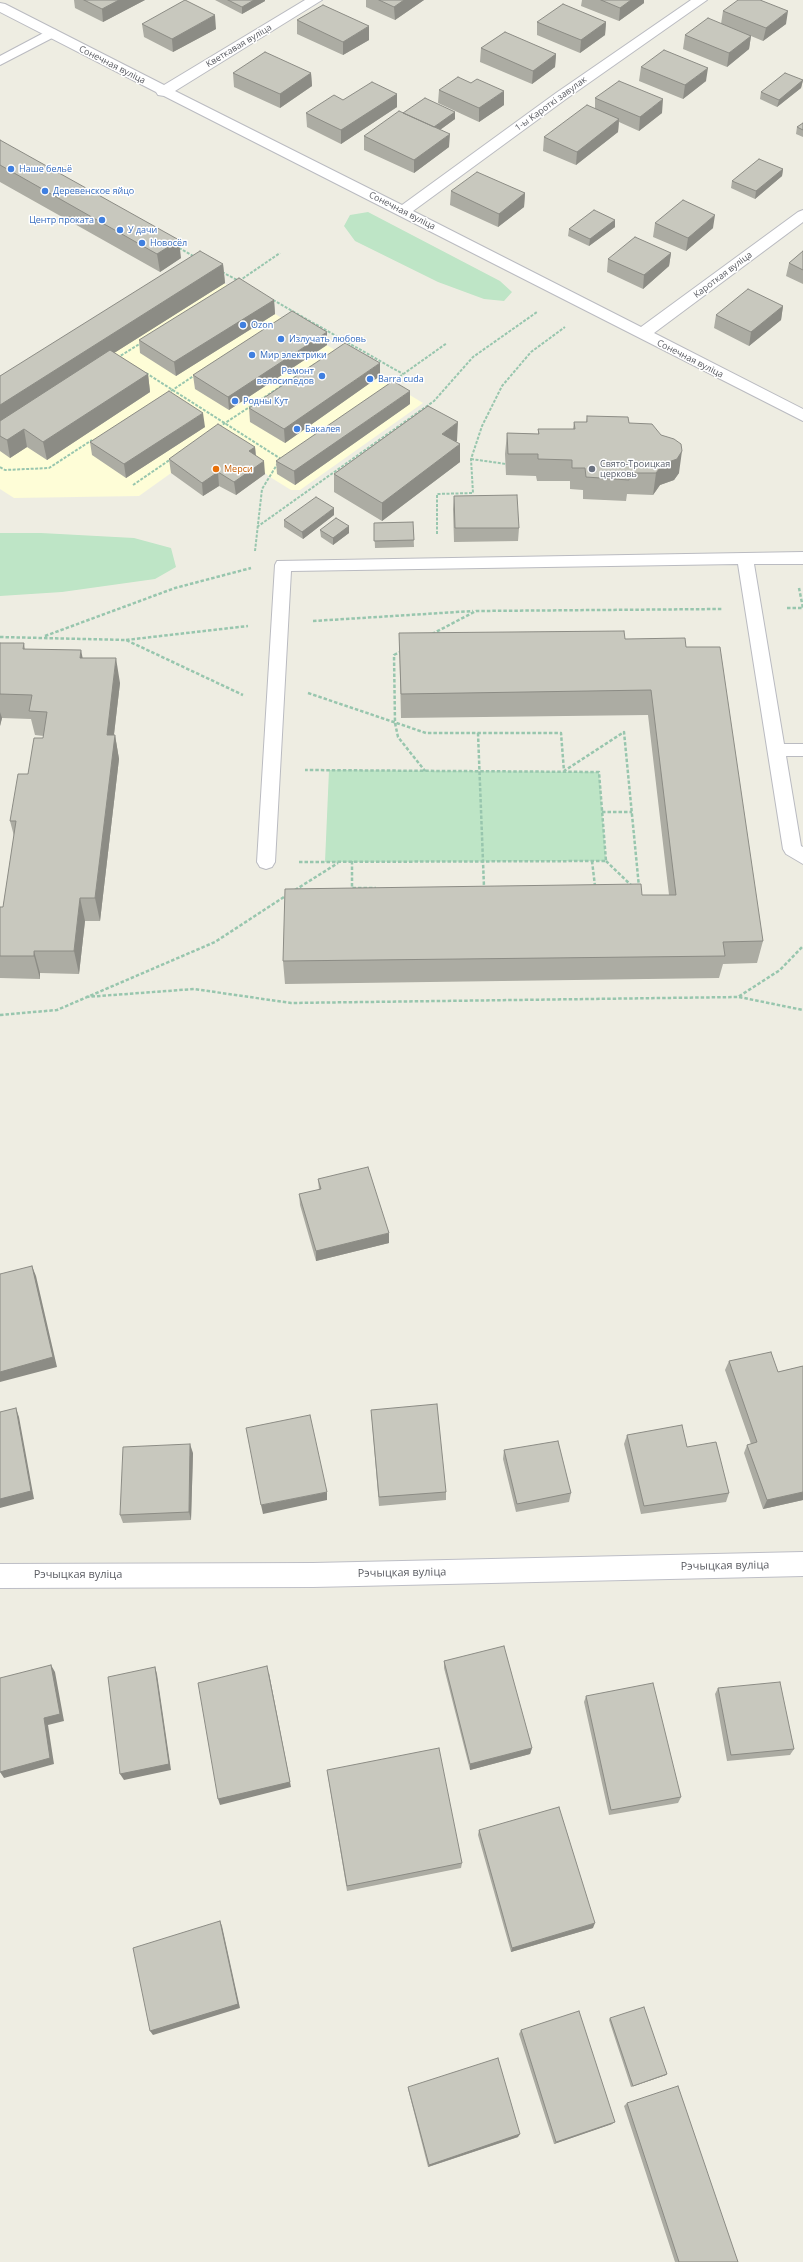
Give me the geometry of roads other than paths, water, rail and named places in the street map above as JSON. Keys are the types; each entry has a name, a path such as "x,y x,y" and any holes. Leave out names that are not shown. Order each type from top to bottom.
{"street":[{"name":"Кветкавая вуліца","path":"163,92 315,0"},
{"name":"1-ы Кароткі завулак","path":"404,211 561,96 700,0"},
{"name":"Сонечная вуліца","path":"0,7 163,92 404,211 803,416"},
{"name":"Кароткая вуліца","path":"642,334 803,215"},
{"name":"Рэчыцкая вуліца","path":"0,1576 313,1575 803,1564"}],"lane":[{"path":"0,61 51,33"},
{"path":"745,558 792,849 803,857"},
{"path":"266,862 275,681 283,565 803,558"},
{"path":"777,750 803,750"}],"place":[{"name":"Наше бельё","path":"11,169"},
{"name":"Деревенское яйцо","path":"45,191"},
{"name":"Центр проката","path":"102,220"},
{"name":"У дачи","path":"120,230"},
{"name":"Новосёл","path":"142,243"},
{"name":"Ozon","path":"243,325"},
{"name":"Излучать любовь","path":"281,339"},
{"name":"Мир электрики","path":"252,355"},
{"name":"Ремонт велосипедов","path":"322,376"},
{"name":"Barra cuda","path":"370,379"},
{"name":"Родны Кут","path":"235,401"},
{"name":"Бакалея","path":"297,429"},
{"name":"Мерси","path":"216,469"},
{"name":"Свято-Троицкая церковь","path":"592,469"}]}
